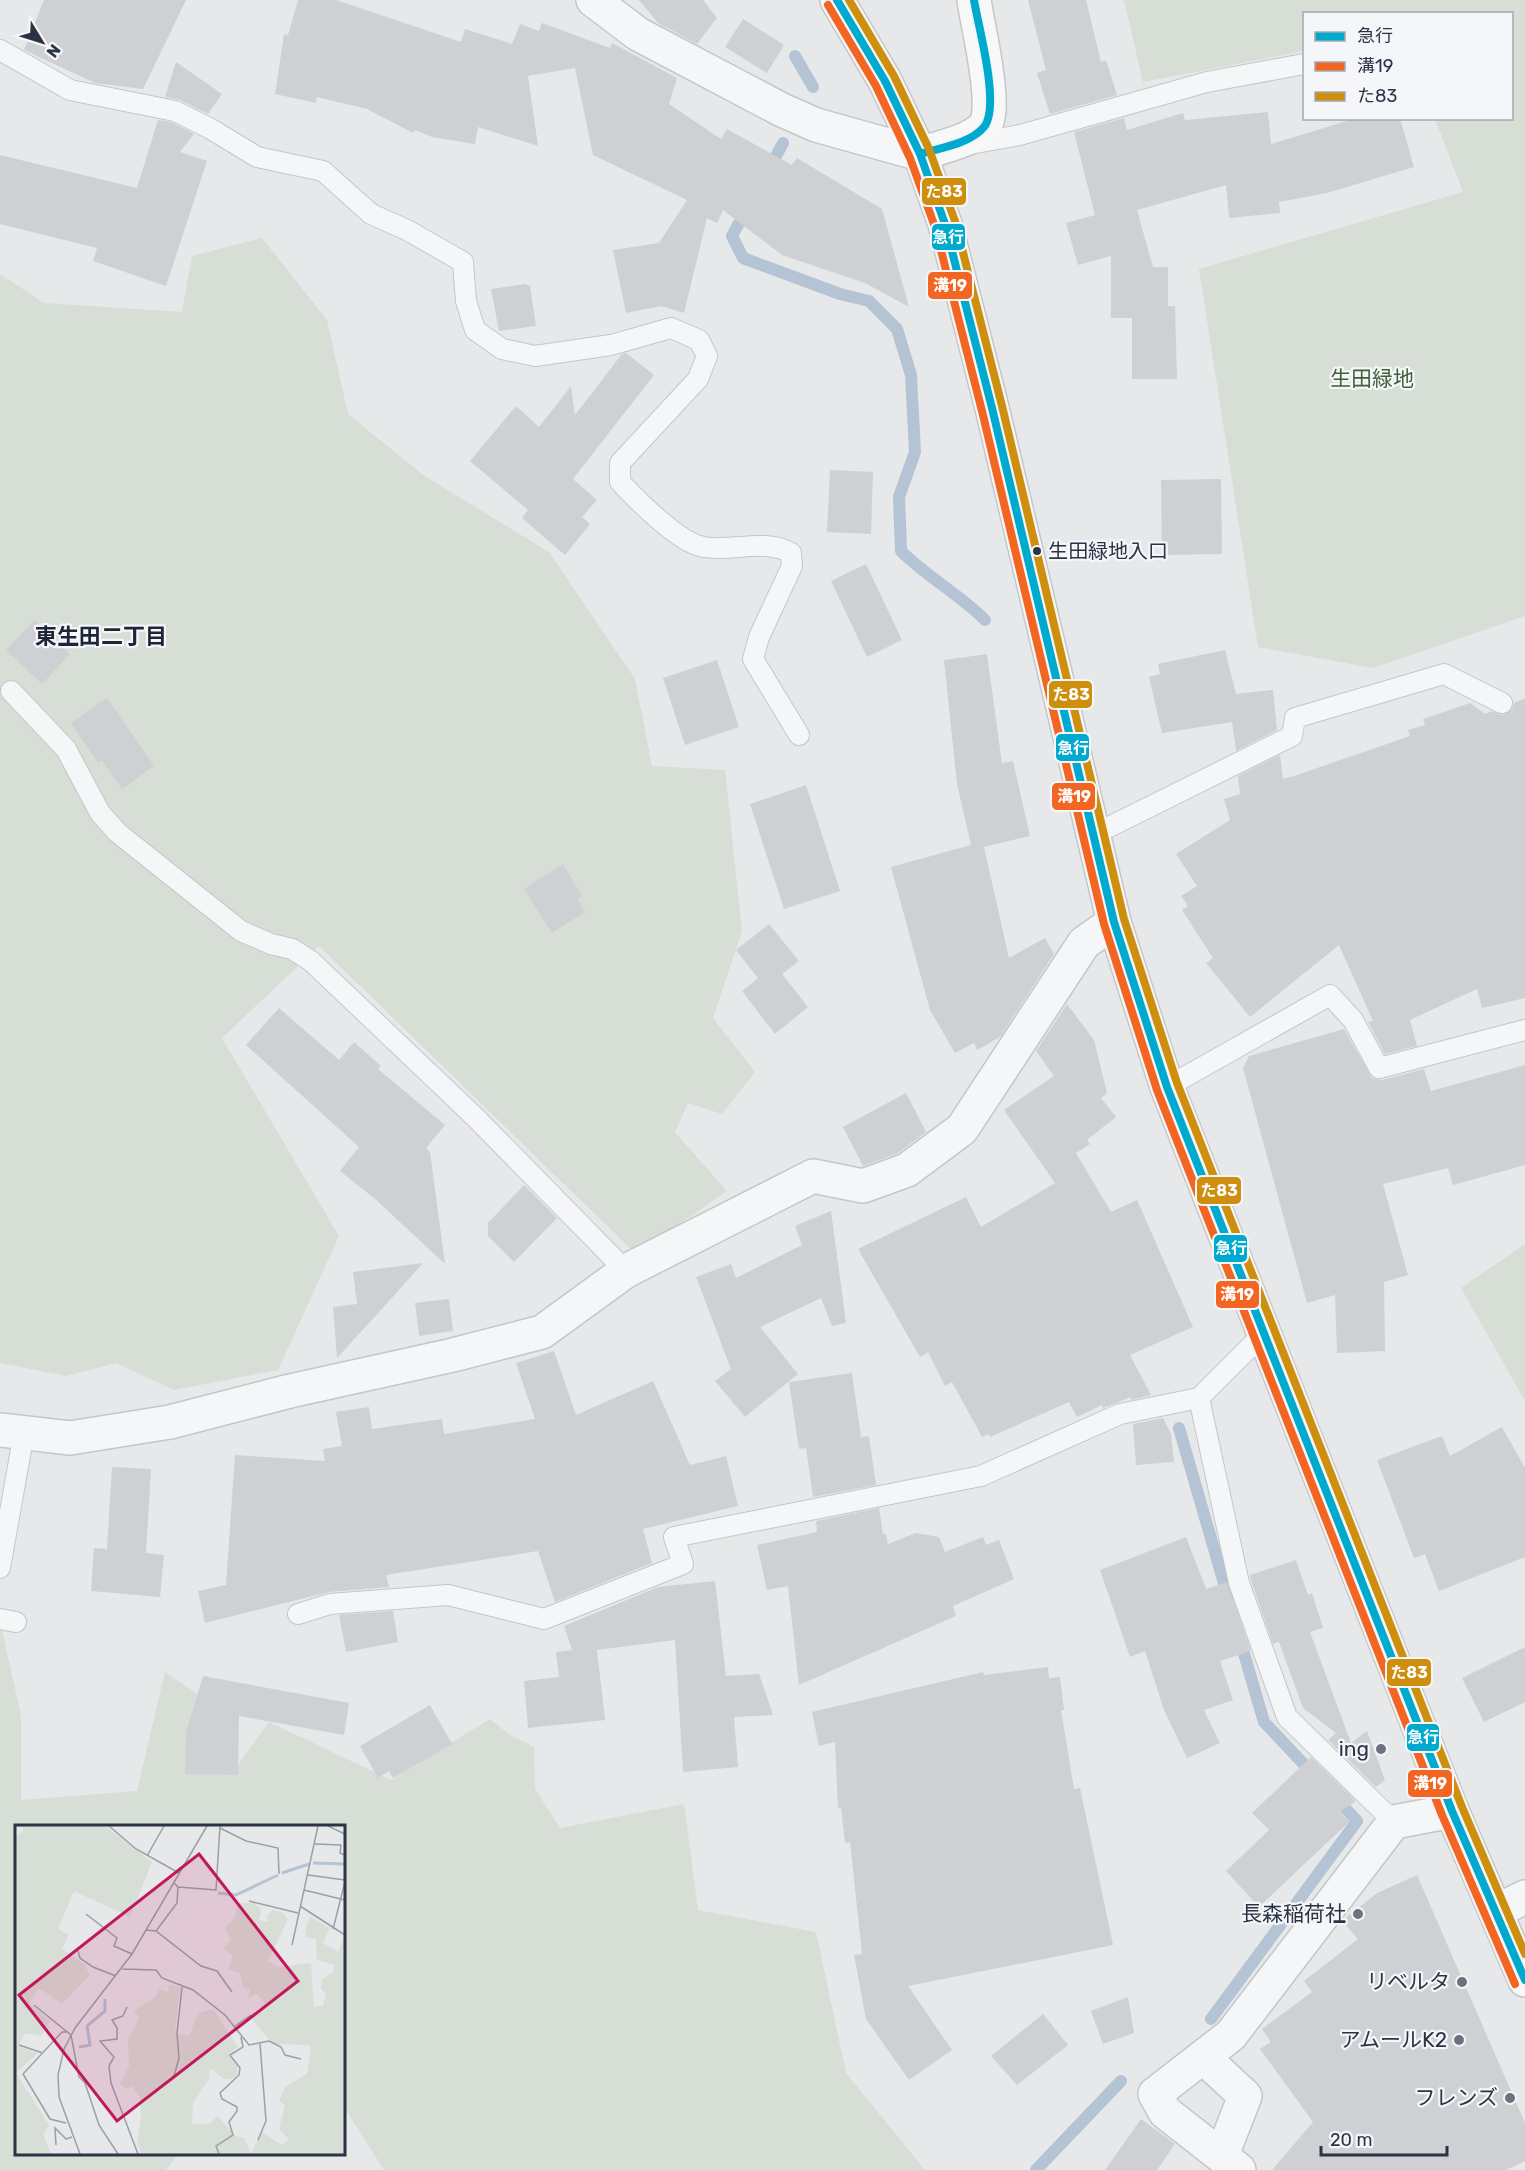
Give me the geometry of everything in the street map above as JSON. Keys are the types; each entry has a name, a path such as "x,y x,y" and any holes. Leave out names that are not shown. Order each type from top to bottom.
{"street":[{"path":"593,0 638,33 782,110 816,125 920,154 959,141 985,126 989,116 987,78 974,0"},
{"path":"837,0 885,81 920,154 954,258 1095,834 1114,922 1167,1087 1452,1811 1511,1904 1525,1980"},
{"path":"12,1432 70,1438 170,1422 542,1332 626,1271 813,1176 863,1186 907,1170 962,1129 1084,943 1114,922"},
{"path":"1203,2057 1245,2096 1230,2163 1165,2112 1155,2094 1231,2035 1394,1822 1452,1811"}],"lane":[{"path":"0,50 70,90 176,111 257,157 323,171 371,214 407,230 464,262 466,302 475,330 502,349 535,356 611,345 671,328 699,340 707,356 698,379 620,463 620,482 674,531 703,548 778,546 791,554 792,566 759,637 753,658 799,735"},
{"path":"920,154 1020,135 1208,82 1303,64"},
{"path":"1095,834 1292,736 1295,718 1444,674 1502,703"},
{"path":"11,691 66,748 100,813 118,833 241,931 271,944 292,949 311,961 476,1118 626,1271"},
{"path":"1167,1087 1330,995 1353,1020 1378,1068 1525,1030"},
{"path":"298,1614 330,1604 448,1595 544,1619 683,1564 674,1537 981,1476 1120,1414 1199,1398 1265,1332"},
{"path":"1199,1398 1239,1582 1287,1717 1394,1822"},
{"path":"0,1568 12,1432"}],"green space":[{"name":"生田緑地","path":"1124,0 1525,0 1525,616 1373,668 1258,647 1199,269 1463,192 1435,120 1513,120 1513,12 1303,12 1303,51 1143,82"},
{"path":"262,238 327,320 348,414 423,475 549,552 635,679 652,766 725,770 742,931 713,1018 755,1072 722,1114 688,1103 675,1132 727,1191 636,1254 319,946 222,1038 339,1236 278,1370 174,1390 116,1363 66,1376 0,1363 0,274 44,303 182,312 192,256"},
{"path":"1525,1244 1525,1401 1461,1288"},
{"path":"0,1621 21,1716 21,1800 137,1791 165,1672 199,1695 238,1765 269,1722 391,1780 490,1719 510,1735 534,1747 535,1789 560,1828 684,1804 698,1910 816,1932 846,2073 925,2170 384,2170 345,2109 345,1825 15,1825 15,2155 177,2155 166,2170 0,2170"}],"building":[{"path":"44,0 186,0 143,89 95,83 24,50"},
{"path":"298,0 336,0 461,42 465,29 512,44 520,24 539,31 542,23 610,48 612,43 677,78 669,104 721,139 727,129 792,165 797,158 882,209 909,307 865,283 782,255 723,210 717,223 707,218 684,313 661,306 626,313 613,250 659,243 687,200 593,155 575,68 528,76 538,146 478,127 475,144 432,137 415,130 413,133 367,109 317,97 316,103 275,94 284,34 288,35"},
{"path":"639,0 703,0 717,18 697,44 658,23"},
{"path":"1028,0 1086,0 1101,62 1106,60 1117,95 1050,114 1037,73 1046,70"},
{"path":"743,19 784,45 767,73 725,47"},
{"path":"176,62 222,94 208,114 180,100 165,97"},
{"path":"1268,112 1271,144 1350,120 1401,120 1414,167 1327,193 1279,202 1280,213 1229,218 1226,185 1137,210 1153,267 1168,267 1168,306 1175,306 1177,379 1132,379 1132,318 1111,318 1111,256 1078,265 1066,223 1095,215 1074,132 1124,118 1127,130 1183,113 1185,120"},
{"path":"158,120 171,122 194,134 180,152 207,161 166,286 93,261 97,248 0,224 0,155 137,188"},
{"path":"525,284 530,286 536,326 499,331 491,289"},
{"path":"626,353 654,375 573,479 597,500 582,517 590,524 565,555 522,518 528,510 470,461 516,406 539,427 571,386 575,415 622,354"},
{"path":"830,470 873,472 871,534 827,532"},
{"path":"1221,479 1222,554 1162,555 1161,480"},
{"path":"866,564 902,640 867,657 831,581"},
{"path":"35,620 70,654 42,684 6,650"},
{"path":"1225,650 1236,694 1273,690 1277,730 1236,751 1232,722 1162,733 1149,677 1160,674 1158,664"},
{"path":"987,654 1002,763 1013,761 1030,836 984,847 1009,958 1045,938 1054,954 1000,1037 977,1050 974,1043 955,1053 930,1010 891,867 971,845 957,784 944,660"},
{"path":"717,660 739,727 685,745 663,678"},
{"path":"107,698 154,766 122,789 102,760 98,763 71,723"},
{"path":"1525,698 1525,998 1482,1008 1477,989 1410,1020 1417,1046 1385,1054 1368,1022 1373,1021 1339,945 1250,1017 1206,963 1213,958 1182,910 1188,906 1181,896 1197,886 1176,854 1230,820 1224,799 1240,794 1238,776 1280,755 1283,779 1410,736 1408,730 1425,725 1423,719 1470,703 1485,714 1492,711 1503,715 1512,709 1514,703"},
{"path":"806,785 840,891 784,909 750,804"},
{"path":"563,864 582,896 577,899 585,912 552,933 524,889"},
{"path":"769,924 799,961 782,974 808,1007 775,1034 742,991 758,978 736,950"},
{"path":"1067,1004 1094,1040 1107,1093 1101,1098 1116,1117 1087,1140 1090,1144 1076,1153 1111,1212 1137,1200 1193,1327 1130,1355 1151,1395 1131,1400 1131,1397 1103,1408 1102,1405 1077,1417 1069,1402 990,1437 988,1434 982,1437 952,1382 945,1386 928,1352 920,1357 858,1249 966,1197 981,1227 1055,1183 1004,1110 1054,1076 1036,1051"},
{"path":"279,1008 339,1060 354,1042 381,1066 378,1069 445,1125 426,1148 430,1152 445,1264 374,1198 340,1171 359,1147 246,1045"},
{"path":"1344,1029 1372,1078 1382,1080 1424,1069 1431,1091 1525,1065 1525,1165 1453,1185 1448,1168 1383,1184 1408,1275 1384,1282 1385,1351 1337,1353 1335,1295 1307,1303 1243,1068 1249,1056"},
{"path":"906,1093 926,1132 898,1153 863,1166 843,1127"},
{"path":"524,1185 557,1218 514,1262 488,1236 488,1223"},
{"path":"831,1211 846,1323 832,1326 821,1298 760,1327 798,1374 745,1417 715,1381 731,1369 696,1277 731,1264 736,1278 802,1245 795,1226"},
{"path":"423,1263 337,1358 333,1307 357,1304 353,1272"},
{"path":"449,1299 453,1331 419,1336 415,1303"},
{"path":"554,1351 576,1415 653,1381 690,1465 726,1456 738,1506 643,1529 652,1563 555,1602 538,1551 386,1575 389,1587 329,1592 205,1623 198,1591 226,1585 235,1455 325,1461 323,1449 342,1446 336,1412 369,1407 372,1429 442,1419 444,1434 535,1419 516,1363"},
{"path":"852,1373 861,1437 869,1436 876,1485 813,1497 806,1448 799,1449 789,1382"},
{"path":"1163,1418 1171,1434 1174,1462 1136,1465 1133,1424"},
{"path":"1502,1427 1525,1468 1525,1557 1439,1591 1425,1554 1414,1558 1377,1460 1442,1436 1450,1456"},
{"path":"112,1467 151,1469 146,1553 164,1555 160,1597 91,1591 94,1548 107,1549"},
{"path":"879,1508 883,1534 886,1534 888,1544 916,1533 939,1537 945,1552 983,1537 986,1545 999,1540 1014,1579 953,1606 956,1616 799,1685 788,1586 767,1590 757,1545 817,1532 816,1521"},
{"path":"1186,1537 1206,1589 1227,1582 1251,1651 1220,1661 1233,1700 1204,1710 1220,1743 1187,1758 1164,1710 1145,1651 1130,1657 1100,1570"},
{"path":"1296,1560 1308,1595 1312,1593 1323,1628 1310,1632 1351,1743 1367,1731 1385,1780 1376,1787 1328,1740 1336,1733 1303,1708 1279,1642 1273,1644 1250,1575"},
{"path":"715,1581 726,1676 759,1674 773,1715 734,1717 738,1767 683,1772 675,1640 597,1650 605,1720 528,1728 524,1681 559,1677 556,1652 572,1650 564,1626 658,1587"},
{"path":"393,1611 398,1642 346,1652 339,1615"},
{"path":"1525,1647 1525,1702 1484,1722 1462,1678"},
{"path":"1048,1667 1049,1678 1060,1677 1064,1710 1061,1710 1074,1789 1080,1788 1113,1945 908,1986 952,2050 909,2080 866,2019 854,1955 862,1954 850,1842 845,1843 841,1807 838,1808 835,1742 819,1746 812,1712 983,1672 984,1675"},
{"path":"203,1676 349,1703 344,1735 239,1716 238,1775 185,1774 186,1732"},
{"path":"430,1705 452,1744 393,1778 389,1771 378,1778 360,1746"},
{"path":"1311,1757 1356,1801 1340,1812 1349,1822 1259,1907 1226,1871 1269,1830 1252,1813"},
{"path":"1417,1875 1525,2123 1525,2161 1506,2170 1272,2170 1313,2122 1260,2049 1271,2042 1262,2029 1312,1992 1304,1981 1358,1939 1342,1921 1377,1893"},
{"path":"1128,1997 1134,2033 1103,2044 1091,2011"},
{"path":"1043,2014 1068,2045 1017,2085 991,2056"},
{"path":"1141,2119 1175,2144 1157,2170 1105,2170"}],"waterway":[{"path":"795,56 813,87"},
{"path":"768,171 783,143"},
{"path":"746,210 732,236 743,258 840,294 869,301 897,329 911,375 915,452 899,497 901,551 985,620"},
{"path":"1179,1428 1228,1597"},
{"path":"1240,1640 1264,1722 1315,1776"},
{"path":"1211,2019 1357,1821 1335,1797"},
{"path":"1036,2170 1121,2081"}],"transit line":[{"name":"急行","path":"837,0 885,81 920,154 945,224 992,408 1114,922 1167,1087 1452,1811 1525,1980"},
{"name":"た83","path":"849,0 894,76 929,149 955,221 1002,406 1124,919 1177,1083 1462,1807 1525,1954"},
{"name":"急行","path":"920,154 971,138 984,127 989,117 987,65 974,0"},
{"name":"溝19","path":"828,5 876,86 910,158 935,227 982,411 1104,924 1157,1090 1442,1815 1515,1984"}],"place":[{"name":"生田緑地入口","path":"1037,551"},
{"name":"ing","path":"1381,1749"},
{"name":"長森稲荷社","path":"1358,1914"},
{"name":"リベルタ","path":"1462,1982"},
{"name":"アムールK2","path":"1459,2040"},
{"name":"フレンズ","path":"1510,2098"}],"district":[{"name":"東生田二丁目","path":"101,636"}]}
